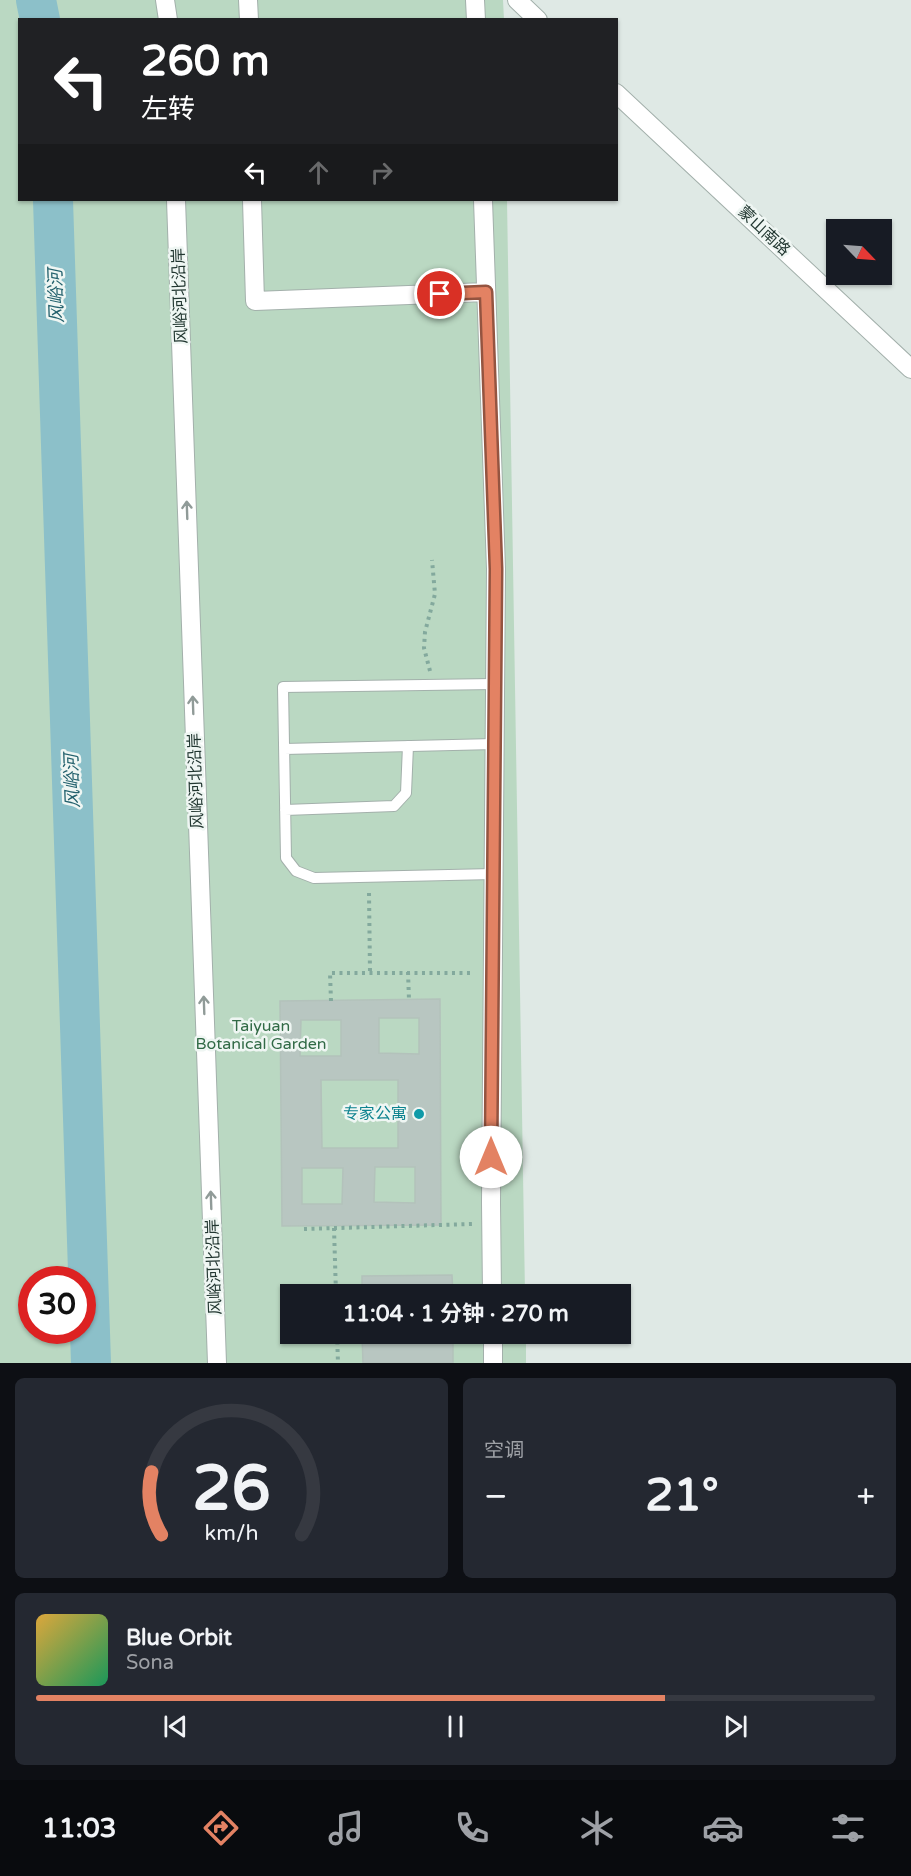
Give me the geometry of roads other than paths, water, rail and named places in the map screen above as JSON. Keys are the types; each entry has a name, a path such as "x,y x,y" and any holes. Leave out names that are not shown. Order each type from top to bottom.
{"street":[{"path":"165,0 168,18"},
{"path":"248,0 249,18"},
{"path":"475,0 476,18"},
{"path":"517,0 536,18"},
{"name":"蒙山南路","path":"618,95 911,369"},
{"name":"风峪河北沿岸","path":"176,201 217,1363"},
{"path":"252,201 255,301 486,292"},
{"path":"483,201 496,569 492,1284"},
{"path":"493,1344 493,1363"}],"lane":[{"path":"494,874 314,878 296,871 286,858 283,687 495,684"},
{"path":"284,749 495,744"},
{"path":"285,810 394,806 406,793 408,746"}],"waterway":[{"name":"风峪河","path":"36,0 40,18"},
{"name":"风峪河","path":"53,201 91,1363"}],"place":[{"name":"专家公寓","path":"419,1114"}],"park label":[{"name":"Taiyuan Botanical Garden","path":"261,1035"}]}
